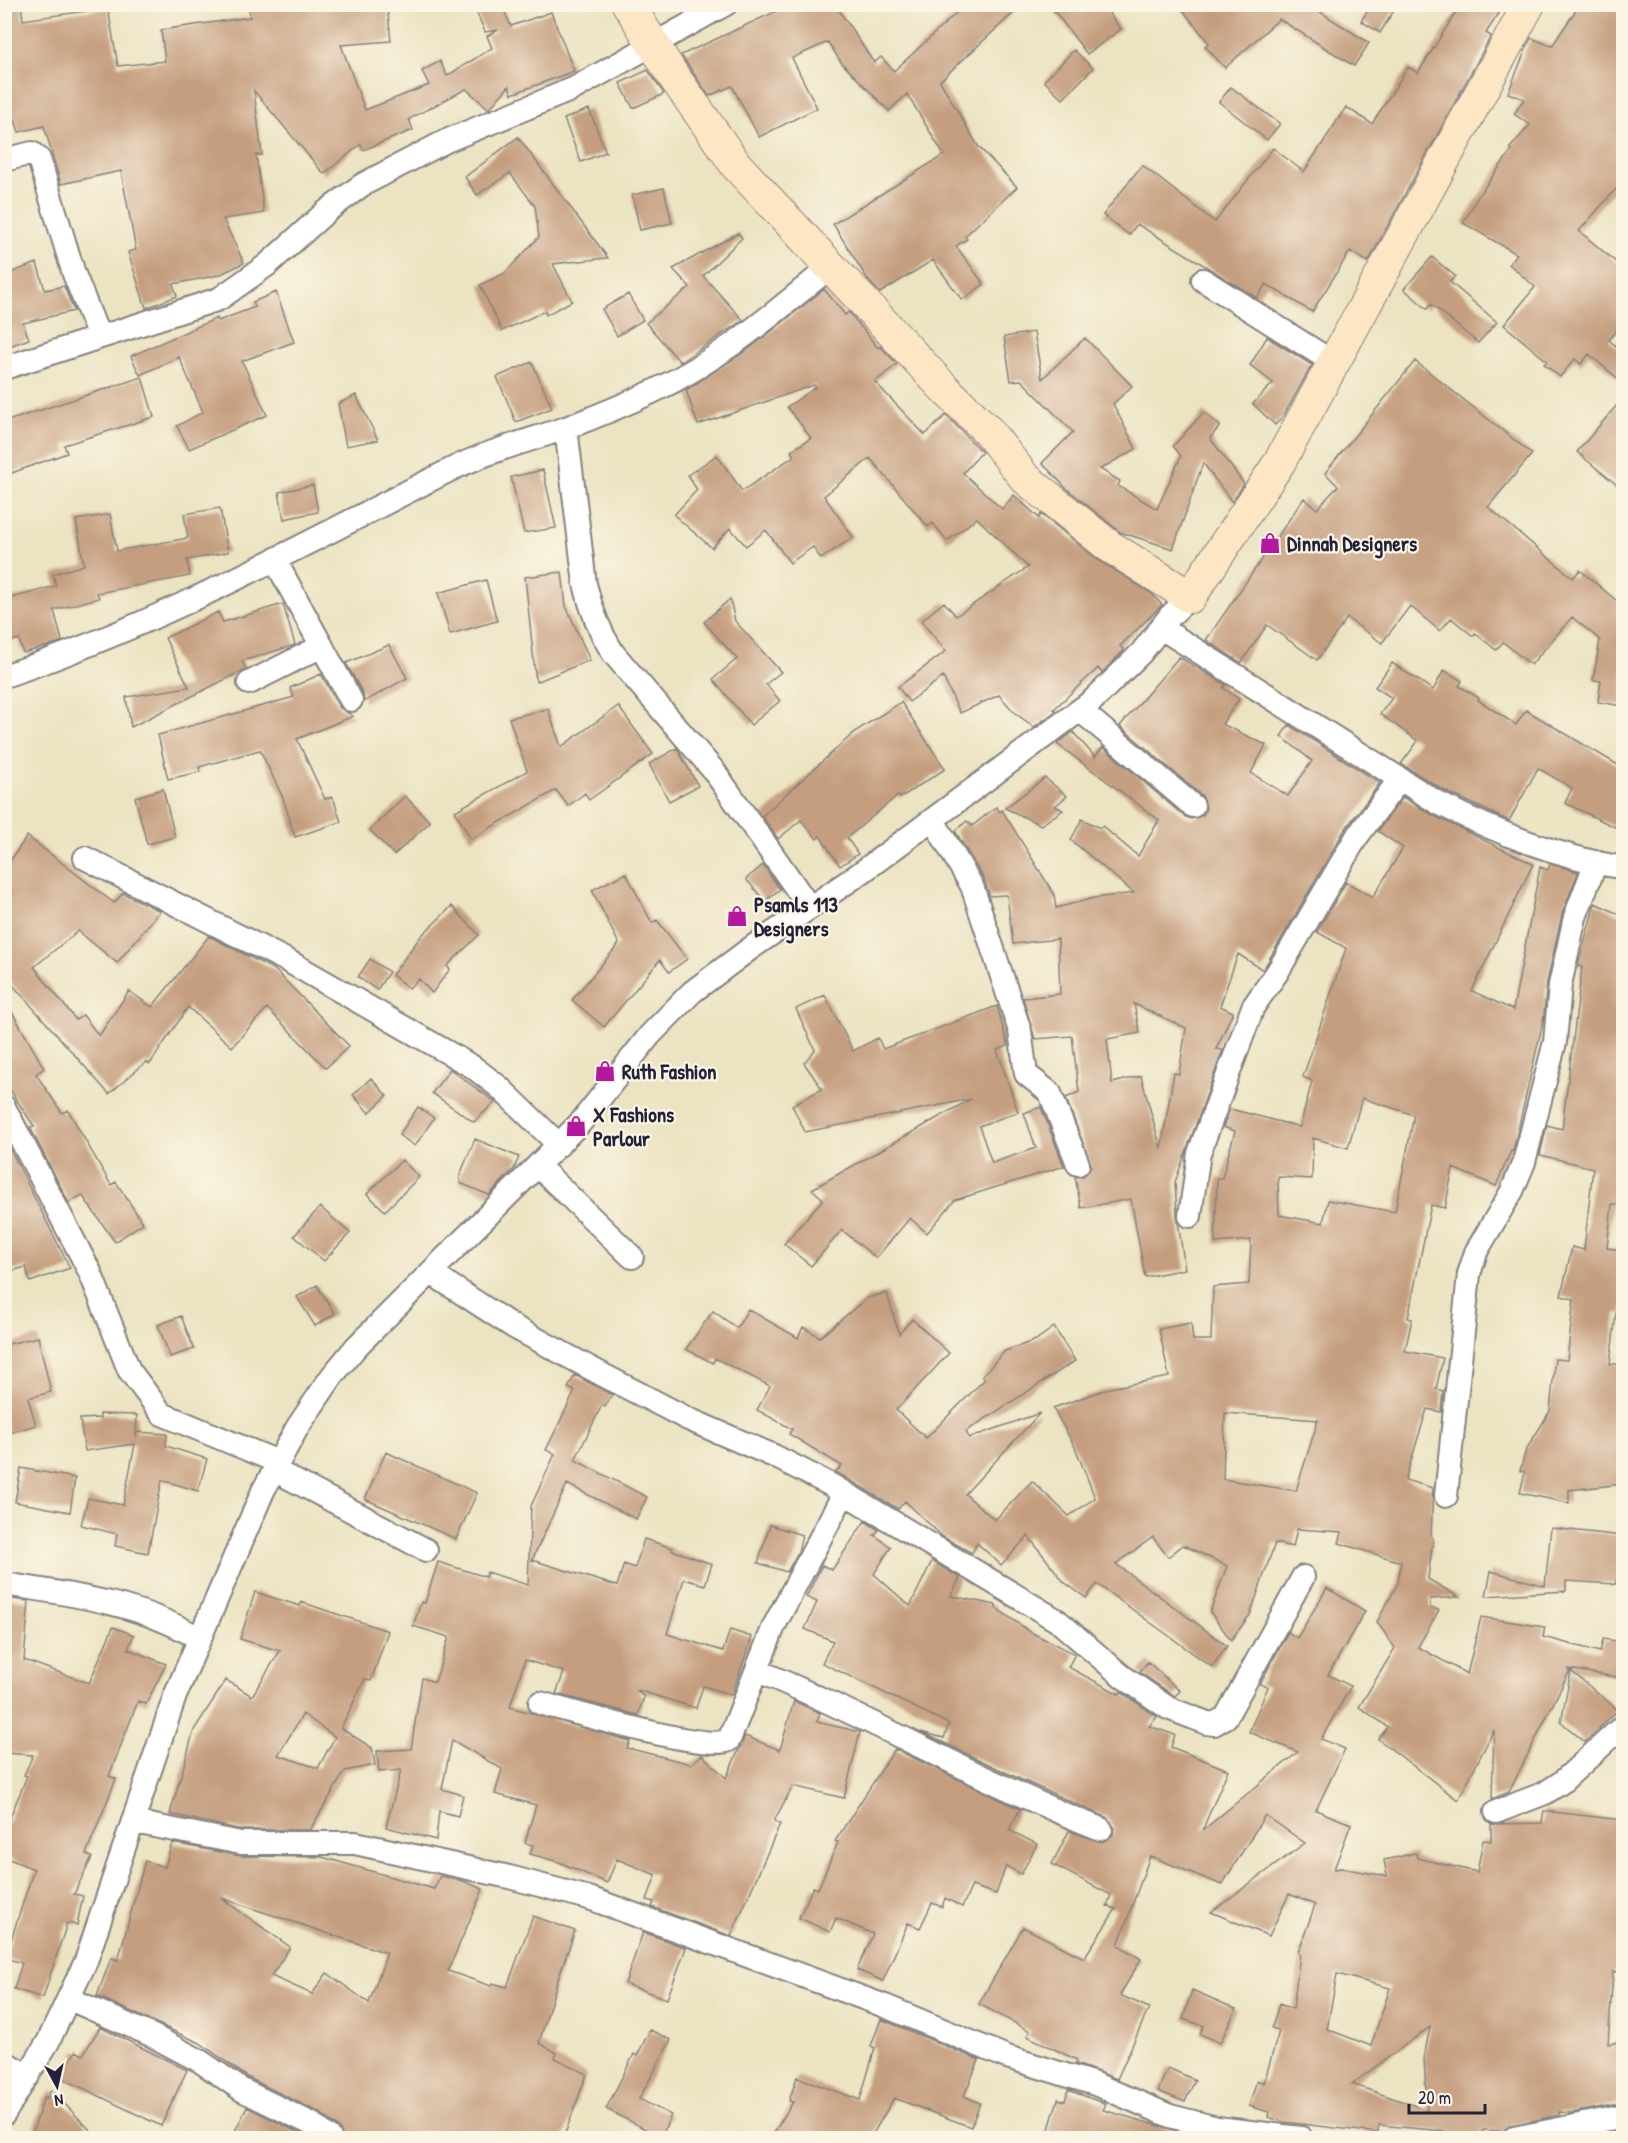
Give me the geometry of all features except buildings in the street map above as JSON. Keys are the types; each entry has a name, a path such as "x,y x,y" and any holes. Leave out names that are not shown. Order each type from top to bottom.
{"street":[{"path":"628,4 736,165 830,267 981,423 1025,478 1109,546 1190,597"},
{"path":"4,368 219,298 267,265 327,210 362,184 446,141 573,89 726,4"},
{"path":"4,2114 28,2076 70,1999 105,1910 175,1696 198,1638 276,1466 297,1428 332,1376 559,1145 617,1080 650,1035 692,992 750,948 933,820 1080,710 1117,678 1190,597 1279,463 1529,4"},
{"path":"4,160 33,153 39,159 74,274 99,337"},
{"path":"4,676 147,619 275,560 488,453 566,428 652,392 709,362 746,336 830,267"},
{"path":"1203,280 1334,363"},
{"path":"566,428 585,585 591,609 603,638 613,653 714,771 810,908"},
{"path":"275,560 351,700"},
{"path":"1161,628 1399,780 1486,828 1530,845 1623,868"},
{"path":"249,683 322,646"},
{"path":"1080,710 1193,806"},
{"path":"1190,1216 1199,1153 1253,1007 1278,971 1356,838 1399,780"},
{"path":"933,820 972,886 1020,1031 1026,1074 1050,1093 1078,1164"},
{"path":"85,858 288,961 473,1067 499,1087 559,1145"},
{"path":"1446,1496 1469,1274 1476,1252 1512,1191 1524,1162 1555,1042 1560,985 1575,917 1596,862"},
{"path":"4,1107 90,1272 129,1370 162,1414 276,1466 426,1550"},
{"path":"538,1166 632,1257"},
{"path":"431,1273 514,1327 603,1375 688,1419 774,1456 844,1493 1058,1622 1122,1676 1168,1708 1214,1724 1226,1718 1303,1577"},
{"path":"540,1703 627,1726 725,1743 736,1728 774,1626 844,1493"},
{"path":"4,1584 105,1602 157,1617 198,1638"},
{"path":"758,1671 824,1698 900,1734 978,1776 1101,1829"},
{"path":"1496,1812 1537,1797 1562,1782 1623,1725"},
{"path":"134,1821 241,1843 355,1843 588,1898 885,2006 1007,2057 1095,2084 1170,2116 1217,2128 1301,2139"},
{"path":"70,1999 151,2035 200,2061 242,2090 312,2124 330,2139"},
{"path":"4,2061 28,2076"},
{"path":"1514,2139 1623,2116"}],"place":[{"name":"Dinnah Designers","path":"1270,543"},
{"name":"Psamls 113 Designers","path":"737,916"},
{"name":"Ruth Fashion","path":"605,1071"},
{"name":"X Fashions Parlour","path":"576,1126"}]}
